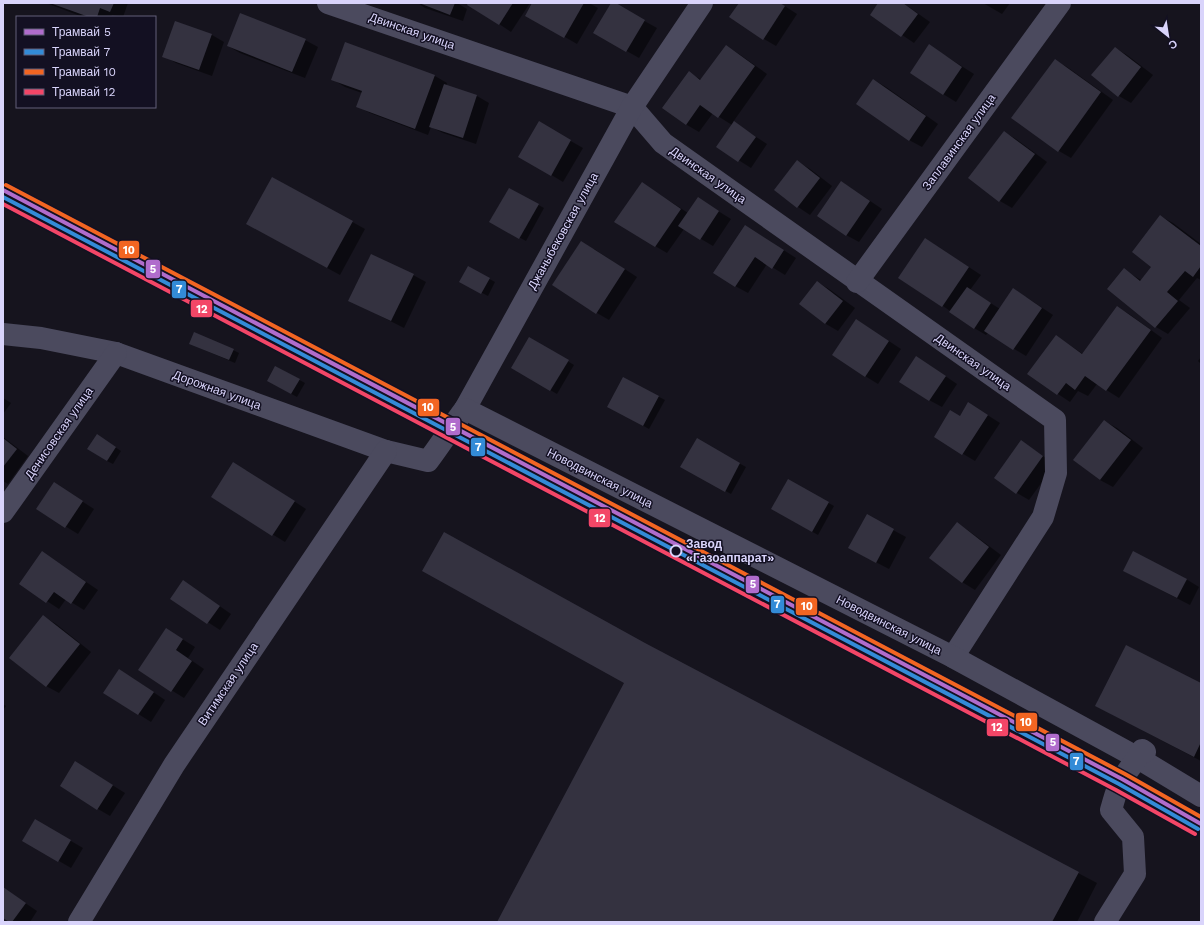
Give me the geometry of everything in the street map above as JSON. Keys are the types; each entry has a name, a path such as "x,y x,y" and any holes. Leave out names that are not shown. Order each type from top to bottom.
{"street":[{"name":"Джаныбековская улица","path":"428,461 465,409 632,107 702,3"},
{"name":"Заплавинская улица","path":"857,282 1060,3"},
{"name":"Двинская улица","path":"337,4 632,107 663,143 857,282 1054,420 1056,473 1043,517 953,657"},
{"name":"Дорожная улица","path":"3,334 41,338 116,353 386,451 428,461"},
{"name":"Денисовская улица","path":"3,512 116,353"},
{"name":"Новодвинская улица","path":"465,409 953,657 1138,758 1201,796"},
{"name":"Витимская улица","path":"79,922 174,765 386,451"},
{"path":"1105,922 1135,874 1132,837 1111,810 1116,790 1142,750 1201,784"}],"building":[{"path":"50,3 114,3 110,12 100,8 97,16 86,16"},
{"path":"419,3 455,3 450,15"},
{"path":"468,3 513,3 499,25 467,5"},
{"path":"532,3 584,3 564,38 525,16"},
{"path":"611,3 616,3 645,20 626,52 593,33"},
{"path":"739,3 780,3 785,6 763,40 729,17"},
{"path":"878,3 903,3 918,14 901,37 870,15"},
{"path":"240,13 306,39 292,72 227,46"},
{"path":"175,21 212,34 199,70 162,57"},
{"path":"345,42 435,75 415,129 356,107 362,91 331,80"},
{"path":"929,44 962,67 943,95 910,73"},
{"path":"726,45 755,66 718,118 700,105 686,125 662,108 689,71 700,80"},
{"path":"1115,47 1141,67 1118,97 1091,75"},
{"path":"1055,59 1101,92 1058,152 1011,118"},
{"path":"873,79 926,116 909,141 856,104"},
{"path":"444,84 477,95 463,138 429,127"},
{"path":"539,121 571,140 551,176 518,157"},
{"path":"734,121 756,137 738,162 716,147"},
{"path":"1004,131 1035,154 999,202 968,178"},
{"path":"797,160 820,178 797,208 774,190"},
{"path":"272,177 353,221 327,268 246,224"},
{"path":"841,181 870,201 846,236 817,216"},
{"path":"642,182 681,209 655,247 614,222"},
{"path":"509,188 539,204 519,239 489,222"},
{"path":"698,197 719,211 700,240 678,226"},
{"path":"1160,215 1201,246 1201,266 1193,277 1185,271 1167,292 1178,301 1155,328 1107,289 1124,268 1140,281 1151,267 1132,252"},
{"path":"745,225 784,250 772,269 755,257 735,287 713,273"},
{"path":"925,238 969,267 942,307 898,278"},
{"path":"581,241 625,269 596,314 552,285"},
{"path":"371,254 414,274 391,321 348,301"},
{"path":"468,266 490,278 481,294 459,282"},
{"path":"817,281 843,301 825,324 799,304"},
{"path":"967,287 991,303 974,329 949,312"},
{"path":"1013,288 1042,308 1013,350 984,331"},
{"path":"1117,306 1151,330 1106,391 1085,376 1075,390 1066,383 1057,395 1027,374 1056,335 1082,354"},
{"path":"856,319 889,341 865,377 832,355"},
{"path":"194,332 234,349 229,360 189,344"},
{"path":"529,337 569,360 550,391 511,368"},
{"path":"916,356 946,376 929,401 899,382"},
{"path":"275,366 300,379 291,394 267,381"},
{"path":"623,377 659,396 643,426 607,407"},
{"path":"968,402 988,415 962,455 934,437 950,410 960,416"},
{"path":"1104,420 1131,440 1100,480 1073,460"},
{"path":"97,434 116,447 107,461 87,449"},
{"path":"3,438 17,449 3,467"},
{"path":"697,438 740,463 725,492 680,467"},
{"path":"1021,440 1043,456 1016,494 994,478"},
{"path":"233,462 295,501 272,536 211,497"},
{"path":"788,479 829,502 812,532 771,509"},
{"path":"54,482 83,501 65,528 36,509"},
{"path":"867,514 894,529 876,563 848,548"},
{"path":"957,522 989,547 962,583 929,558"},
{"path":"444,532 645,643 1079,872 1052,922 497,922 624,683 422,571"},
{"path":"42,551 86,582 71,604 54,592 46,603 19,584"},
{"path":"1133,551 1187,579 1177,598 1123,571"},
{"path":"183,580 220,606 207,624 170,599"},
{"path":"43,615 80,644 46,687 9,658"},
{"path":"166,628 183,639 176,650 192,661 171,692 138,670"},
{"path":"1126,645 1201,683 1201,742 1194,757 1095,706"},
{"path":"119,669 154,692 138,715 103,693"},
{"path":"75,761 113,785 97,810 60,786"},
{"path":"35,819 71,840 58,862 22,841"},
{"path":"3,887 26,903 12,922 9,922 3,918"}],"tram line":[{"name":"10","path":"6,185 1125,774 1201,817"},
{"name":"5","path":"3,190 1122,779 1201,824"},
{"name":"7","path":"3,197 1119,784 1198,829"},
{"name":"12","path":"3,204 1116,790 1195,834"}],"place":[{"name":"Завод «Газоаппарат»","path":"676,551"}]}
